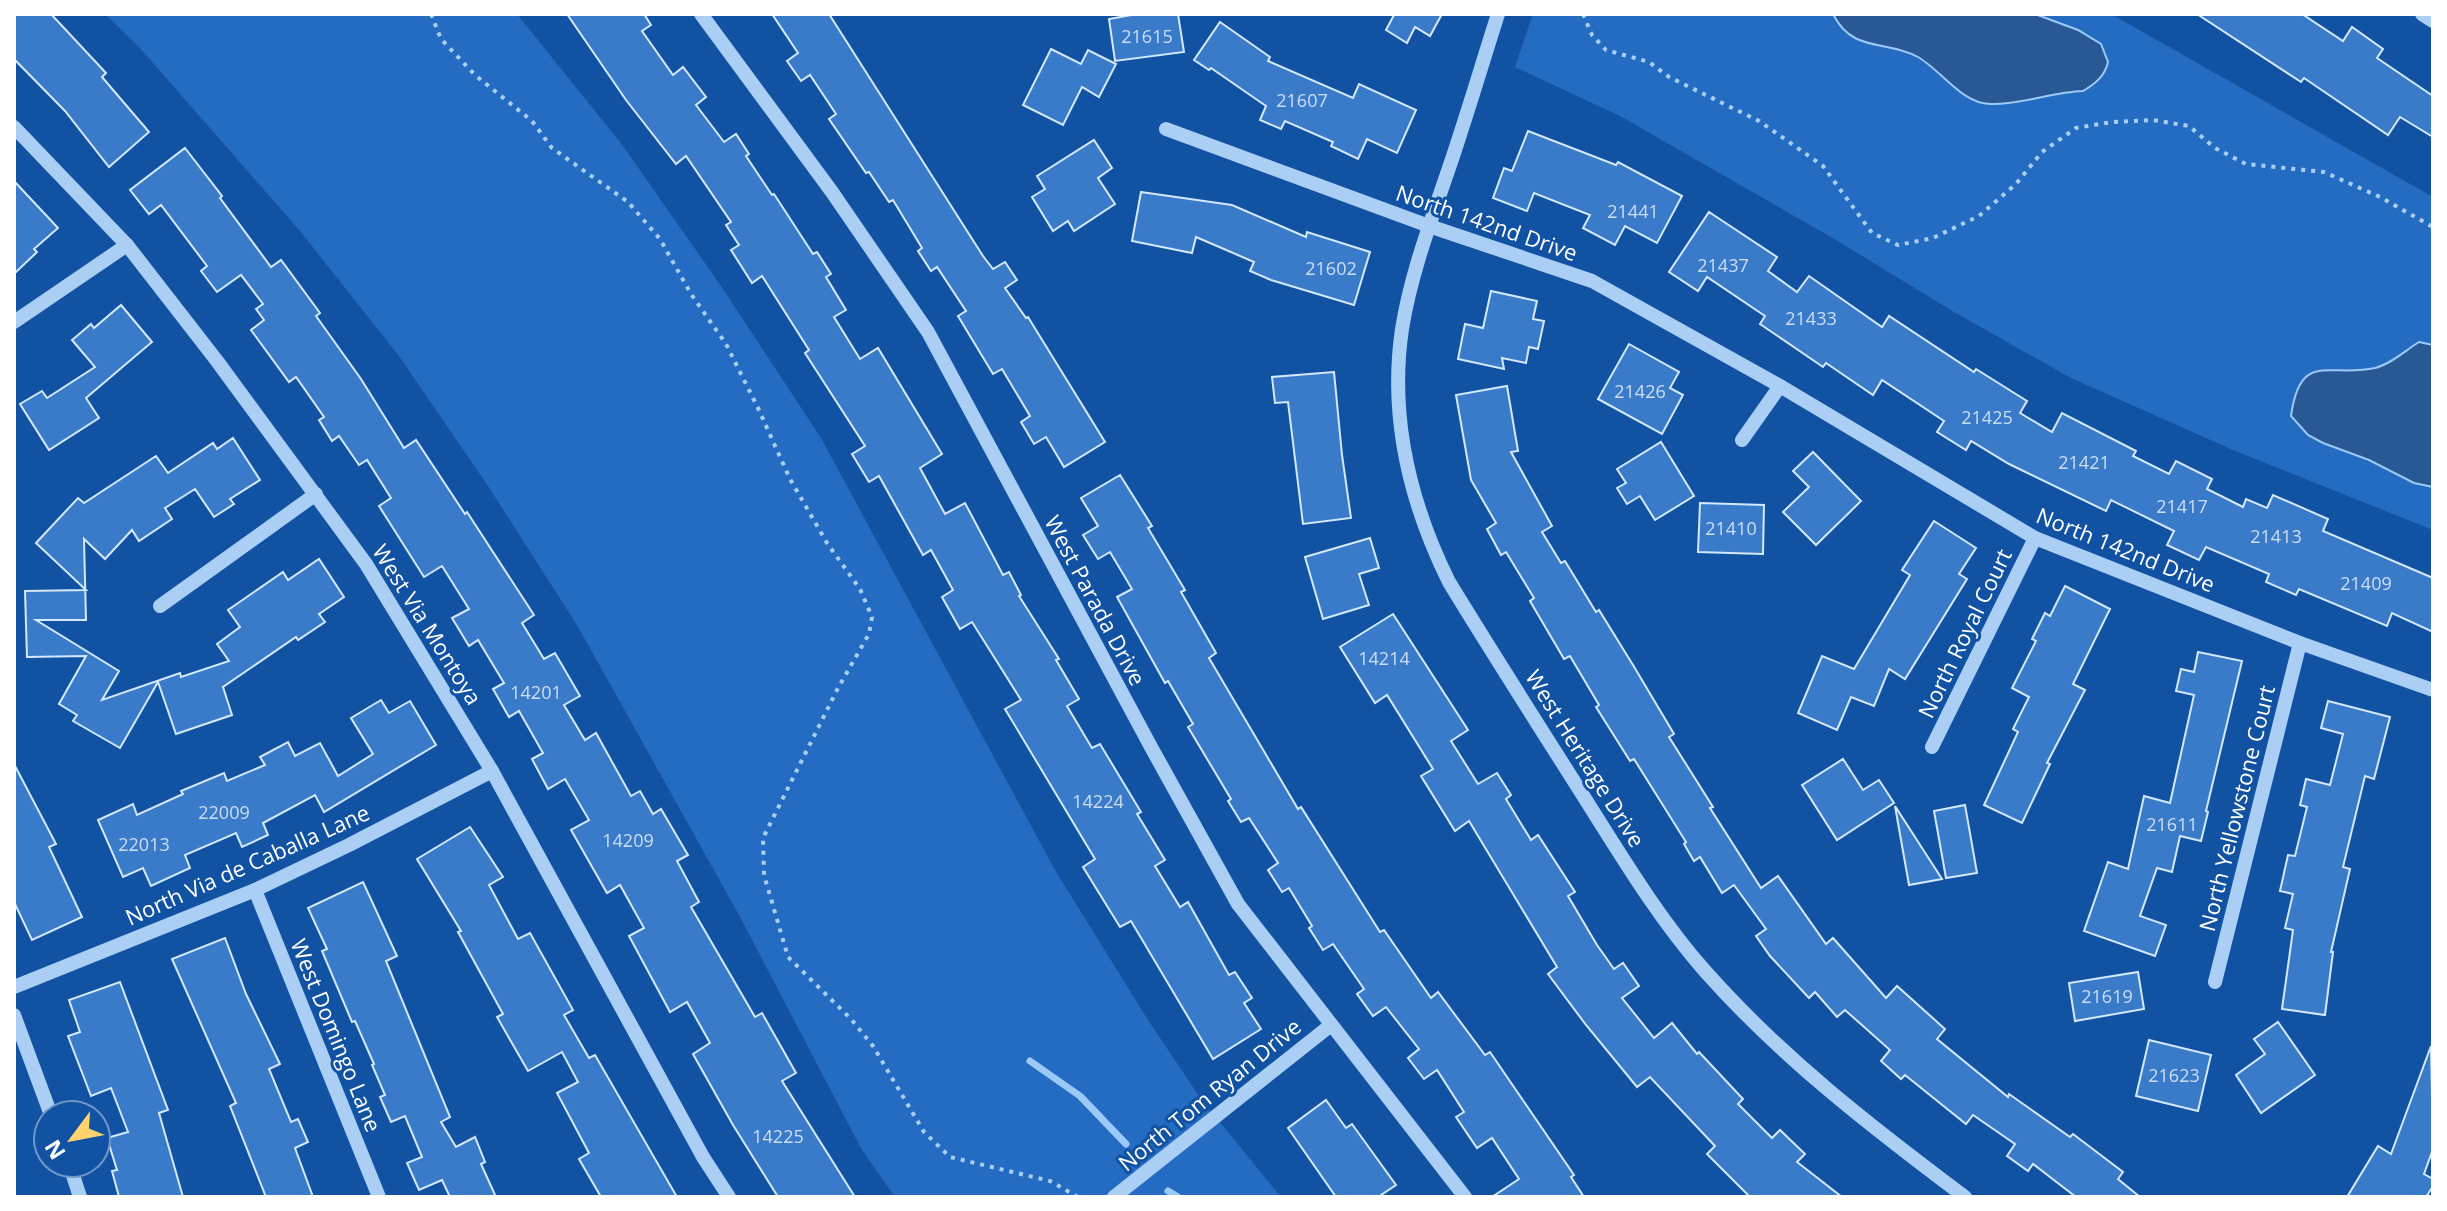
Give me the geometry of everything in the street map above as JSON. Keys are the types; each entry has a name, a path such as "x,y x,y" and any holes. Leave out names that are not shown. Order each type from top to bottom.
{"street":[{"name":"West Parada Drive","path":"701,14 832,192 928,332 1238,904 1465,1197"},
{"name":"West Heritage Drive","path":"1498,14 1429,226 1402,330 1398,389 1406,463 1430,543 1449,582 1611,840 1658,911 1705,971 1811,1077 1965,1197"},
{"path":"2422,14 2433,21"},
{"name":"West Via Montoya","path":"14,127 127,245 366,564 492,771 703,1157 729,1197"},
{"name":"North 142nd Drive","path":"1166,129 1429,226 1592,281 1780,386 2035,538 2300,643 2433,690"},
{"path":"14,322 127,245"},
{"path":"1742,440 1780,386"},
{"path":"160,606 316,494"},
{"name":"North Royal Court","path":"1932,747 2035,538"},
{"name":"North Yellowstone Court","path":"2215,982 2300,643"},
{"name":"North Via de Caballa Lane","path":"14,987 255,890 492,771"},
{"name":"West Domingo Lane","path":"255,890 379,1197"},
{"path":"14,1015 45,1099"},
{"name":"North Tom Ryan Drive","path":"1114,1197 1331,1025"}],"path":[{"path":"431,14 441,39 475,75 532,121 552,148 628,202 660,239 691,294 726,344 790,479 827,543 860,589 872,617 869,634 838,688 763,838 764,875 788,957 851,1019 873,1046 924,1132 950,1157 1050,1181 1078,1197"},
{"path":"1583,14 1592,35 1606,50 1649,62 1669,77 1759,121 1823,166 1872,233 1898,245 1933,238 1979,216 2016,184 2042,152 2076,128 2153,120 2189,126 2215,148 2246,164 2324,172 2380,197 2433,227"}],"shaded area":[{"path":"105,14 517,14 623,146 721,286 821,438 1055,870 1201,1099 1281,1197 895,1197 862,1150 739,915 577,625 488,486 399,356 300,231 139,47"},
{"path":"1533,14 2111,14 2433,197 2433,530 2233,450 2071,378 1620,116 1515,67"},
{"path":"1833,14 2035,14 2078,30 2101,44 2108,62 2099,79 2083,91 1990,104 1970,98 1918,57 1850,35"},
{"path":"2419,342 2433,345 2433,487 2414,483 2369,460 2323,443 2308,435 2291,416 2295,395 2309,374 2375,368"}],"building":[{"path":"14,14 51,14 106,73 102,77 149,132 109,167 65,111 14,59"},
{"path":"567,14 644,14 651,25 642,31 673,75 683,67 706,97 696,105 724,142 736,134 749,154 746,156 772,195 813,254 817,252 831,274 826,277 846,310 834,317 860,359 878,348 942,454 920,468 945,514 965,503 1003,575 1009,572 1019,596 1059,659 1056,660 1079,699 1067,706 1092,748 1100,744 1141,812 1137,814 1165,860 1155,866 1180,907 1188,902 1229,975 1235,972 1252,998 1244,1003 1261,1029 1213,1059 1131,921 1120,927 1083,867 1095,859 1005,709 1021,700 972,622 960,629 942,597 953,590 931,550 923,555 879,476 869,482 852,454 865,446 805,353 809,350 762,276 752,283 731,250 739,245 726,225 731,222 686,156 676,164 626,100"},
{"path":"772,14 829,14 983,256 993,269 1005,262 1017,280 1005,288 1028,317 1105,442 1064,467 1046,437 1034,444 1021,422 1030,416 1002,369 993,374 958,316 966,311 937,267 931,271 918,251 922,248 893,200 889,202 869,172 866,173 829,119 836,114 810,75 801,81 787,61 798,53"},
{"path":"1137,14 1178,14 1184,52 1115,61 1109,19"},
{"path":"1392,14 1442,14 1430,36 1415,27 1407,43 1386,30"},
{"path":"2197,14 2302,14 2343,41 2352,27 2383,49 2377,58 2433,96 2433,137 2400,117 2388,135 2304,78 2301,82"},
{"path":"1220,22 1270,57 1268,61 1353,98 1359,84 1416,110 1397,153 1367,139 1358,159 1331,146 1333,142 1285,121 1281,129 1260,120 1266,106 1211,68 1209,70 1194,60"},
{"path":"1051,49 1081,64 1088,50 1116,64 1099,97 1082,87 1063,125 1023,105"},
{"path":"1528,131 1616,165 1618,162 1682,196 1657,243 1625,226 1615,245 1583,228 1590,215 1534,193 1527,211 1493,198 1504,168 1512,171"},
{"path":"1094,140 1112,168 1098,178 1115,204 1074,231 1068,221 1053,231 1032,197 1045,189 1037,176"},
{"path":"185,148 271,267 281,260 320,313 316,316 361,379 404,448 416,440 465,514 467,512 534,615 522,623 544,659 555,653 580,696 564,705 585,740 596,733 631,796 640,791 653,814 661,809 688,855 677,861 699,902 691,907 755,1017 762,1013 796,1073 782,1081 855,1197 778,1197 693,1054 710,1043 687,1002 670,1012 629,936 644,928 620,885 607,893 571,830 589,820 565,779 548,789 532,759 543,753 519,711 509,717 493,689 504,683 478,640 469,646 452,618 469,609 442,566 424,577 379,506 391,498 367,460 359,465 339,436 332,441 319,420 324,417 296,377 289,382 251,330 264,320 256,309 263,304 241,275 217,292 201,271 207,266 161,205 149,214 130,190"},
{"path":"14,181 58,228 34,249 37,252 14,274"},
{"path":"1141,192 1232,205 1306,237 1307,232 1370,252 1354,305 1250,271 1254,262 1196,237 1192,253 1132,241"},
{"path":"1709,212 1777,257 1768,271 1797,292 1809,276 1882,327 1889,316 1974,372 1976,369 2027,401 2020,413 2052,432 2062,413 2136,451 2133,456 2169,474 2176,461 2212,479 2207,489 2243,507 2246,499 2267,508 2273,495 2328,519 2323,531 2433,578 2433,632 2392,613 2387,626 2299,589 2296,595 2266,582 2269,574 2206,547 2199,560 2167,545 2174,531 2111,500 2106,511 2009,464 1971,441 1966,450 1937,432 1944,421 1882,380 1873,395 1826,363 1823,367 1760,324 1765,316 1707,277 1698,291 1669,272"},
{"path":"1491,291 1537,301 1533,319 1544,321 1538,349 1529,347 1526,363 1502,358 1504,369 1458,359 1465,324 1483,328"},
{"path":"121,305 152,342 86,398 99,418 49,450 20,404 42,391 47,398 95,367 72,340 91,324 94,328"},
{"path":"1629,344 1679,372 1670,388 1683,395 1662,434 1598,399"},
{"path":"1334,372 1351,518 1303,524 1288,402 1275,403 1272,377"},
{"path":"1507,386 1518,451 1511,452 1552,526 1542,532 1561,563 1565,561 1596,612 1599,610 1633,665 1674,734 1669,737 1761,888 1778,876 1826,944 1833,938 1886,998 1897,986 1945,1029 1937,1039 2008,1097 2009,1094 2070,1137 2073,1134 2123,1172 2118,1179 2140,1197 2076,1197 2033,1164 2028,1171 2007,1156 2015,1144 1973,1115 1966,1124 1905,1075 1901,1079 1881,1061 1890,1050 1845,1010 1837,1017 1815,992 1809,998 1770,956 1756,936 1766,929 1734,885 1722,893 1700,857 1694,861 1684,844 1686,842 1634,759 1630,761 1596,707 1599,705 1570,656 1564,659 1530,601 1534,598 1506,552 1501,555 1487,529 1496,523 1471,480 1456,395"},
{"path":"233,438 260,480 230,499 234,504 214,517 195,489 165,508 172,519 139,541 132,530 105,559 84,539 85,589 36,543 78,498 84,503 156,456 168,473 213,443 217,449"},
{"path":"1661,442 1694,496 1655,520 1640,496 1627,504 1617,488 1626,483 1617,469"},
{"path":"1813,452 1861,501 1816,545 1783,512 1809,487 1793,471"},
{"path":"1120,475 1152,526 1148,528 1185,590 1181,592 1216,653 1209,658 1298,809 1301,807 1380,932 1384,930 1431,998 1438,992 1485,1055 1490,1052 1574,1175 1571,1177 1584,1197 1492,1197 1519,1179 1492,1138 1477,1148 1456,1117 1464,1112 1437,1070 1424,1079 1408,1058 1419,1049 1386,1007 1373,1016 1357,994 1364,989 1333,944 1323,950 1289,888 1282,892 1268,870 1278,863 1249,818 1241,822 1228,801 1231,799 1188,727 1193,724 1168,681 1165,683 1117,597 1132,589 1110,552 1098,559 1083,535 1098,526 1081,498"},
{"path":"1700,503 1764,505 1763,554 1698,552"},
{"path":"1934,521 1976,548 1959,574 1967,579 1905,679 1889,669 1874,706 1851,697 1837,730 1798,713 1822,656 1854,669 1910,575 1902,570"},
{"path":"1370,538 1379,568 1359,574 1369,605 1323,619 1305,557"},
{"path":"319,559 344,597 319,614 325,622 298,640 296,637 223,687 232,715 176,734 158,682 120,748 73,721 77,715 59,704 86,656 27,657 25,591 85,590 86,620 36,620 119,671 102,700 180,673 181,677 229,661 217,644 240,627 228,610 283,572 288,580"},
{"path":"2065,586 2110,609 2073,684 2085,690 2047,763 2050,764 2022,823 1984,805 2018,732 2013,729 2029,697 2012,688 2036,641 2032,639 2045,613 2050,616"},
{"path":"1393,614 1468,730 1451,741 1478,784 1497,773 1511,795 1506,799 1531,840 1538,835 1575,892 1568,896 1597,945 1614,969 1623,963 1639,986 1622,998 1654,1038 1672,1023 1697,1054 1699,1052 1743,1099 1738,1104 1772,1138 1780,1130 1805,1154 1797,1162 1842,1197 1750,1197 1707,1154 1715,1146 1650,1077 1637,1087 1586,1025 1548,974 1557,967 1469,821 1455,831 1421,776 1433,769 1387,695 1375,703 1340,647"},
{"path":"2198,652 2242,661 2201,841 2180,836 2172,872 2157,868 2140,916 2166,925 2155,956 2084,931 2108,862 2128,869 2144,796 2170,803 2194,695 2176,691 2181,669 2194,672"},
{"path":"381,700 389,713 410,701 436,745 324,812 315,795 263,823 268,835 242,847 236,833 185,855 190,868 151,886 143,868 123,877 98,820 133,804 137,815 183,794 181,791 224,773 227,781 265,765 260,757 288,742 295,756 320,743 338,776 373,754 351,718"},
{"path":"2328,701 2390,717 2374,779 2365,776 2343,867 2350,869 2331,952 2325,1015 2282,1009 2293,930 2285,928 2293,894 2280,891 2288,855 2295,856 2307,807 2300,805 2306,779 2330,785 2343,734 2321,728"},
{"path":"1843,759 1863,790 1879,780 1894,803 1837,840 1802,785"},
{"path":"14,764 56,844 49,847 82,917 32,940 14,902"},
{"path":"1965,805 1977,873 1946,878 1934,811"},
{"path":"1895,806 1942,879 1909,885"},
{"path":"470,827 503,877 489,885 518,939 530,933 573,1010 564,1015 589,1058 595,1055 677,1197 601,1197 579,1159 589,1153 557,1093 578,1082 562,1052 528,1071 497,1017 503,1014 458,932 461,931 417,859"},
{"path":"363,882 397,956 386,961 450,1117 441,1122 456,1147 475,1137 485,1162 481,1164 496,1197 450,1197 442,1180 419,1190 407,1163 422,1157 405,1116 391,1122 380,1097 385,1095 374,1064 355,1021 352,1022 322,951 327,949 308,908"},
{"path":"225,938 246,994 280,1064 269,1069 291,1122 298,1119 308,1142 295,1148 313,1197 266,1197 230,1106 236,1103 172,959"},
{"path":"2138,972 2144,1009 2075,1021 2069,983"},
{"path":"120,982 168,1110 159,1113 183,1197 119,1197 112,1171 117,1170 112,1154 112,1137 128,1132 111,1088 91,1096 68,1036 80,1032 69,1000"},
{"path":"2278,1022 2315,1075 2261,1113 2236,1075 2265,1054 2254,1039"},
{"path":"2149,1040 2211,1055 2198,1111 2136,1096"},
{"path":"2431,1046 2433,1149 2424,1174 2433,1179 2433,1186 2426,1197 2347,1197 2378,1146 2391,1154"},
{"path":"1326,1100 1346,1128 1352,1124 1396,1185 1378,1197 1336,1197 1288,1128"}],"waterway":[{"path":"1030,1061 1080,1096 1126,1144"},
{"path":"1168,1191 1178,1197"}]}
